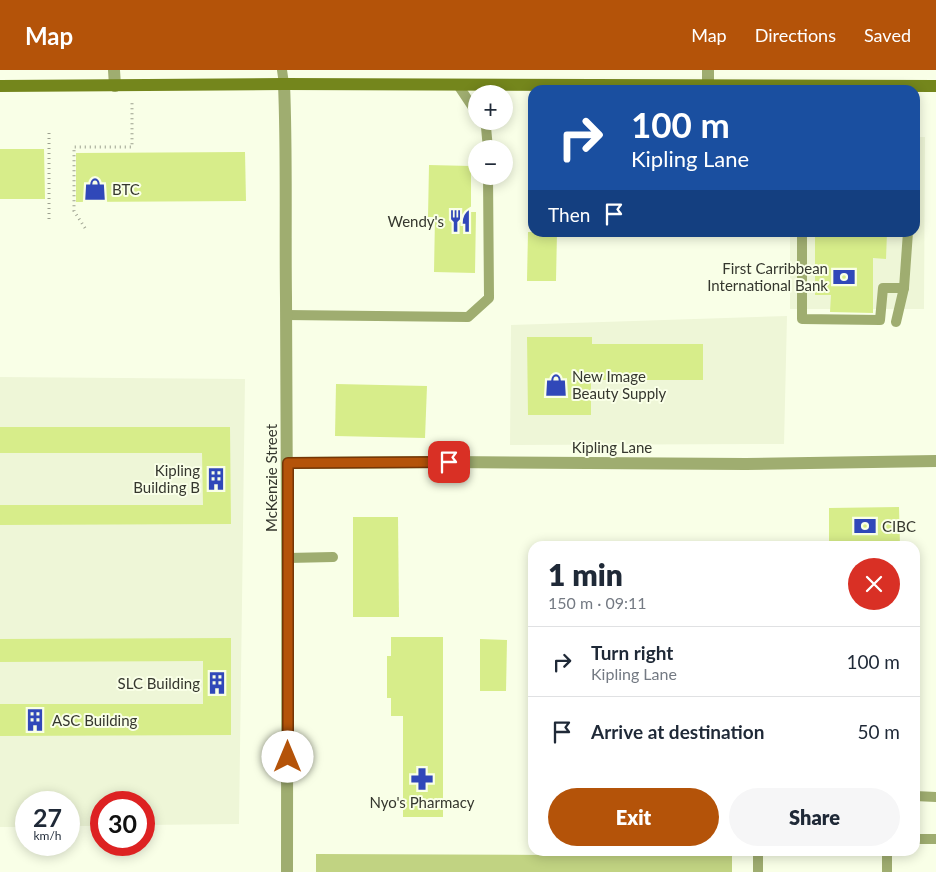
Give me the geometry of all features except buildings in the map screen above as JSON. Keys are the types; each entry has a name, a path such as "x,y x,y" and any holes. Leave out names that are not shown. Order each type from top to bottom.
{"main road":[{"path":"0,86 284,84 528,85"},
{"path":"920,86 936,86"}],"street":[{"path":"114,70 114,86"},
{"path":"708,70 708,85"},
{"name":"McKenzie Street","path":"284,84 286,127 288,463 287,872"},
{"name":"Kipling Lane","path":"288,463 746,464 936,461"}],"lane":[{"path":"282,70 284,84"},
{"path":"458,85 468,100"},
{"path":"286,315 468,317 489,298 488,185"},
{"path":"802,237 802,319 880,320 883,288 904,288"},
{"path":"896,322 904,288 908,237"},
{"path":"288,558 333,557"},
{"path":"920,796 936,796"},
{"path":"920,839 936,839"},
{"path":"758,856 758,872"},
{"path":"887,856 887,872"}],"path":[{"path":"85,228 74,212 74,147 132,147 132,85"},
{"path":"49,133 49,223"}],"shaded area":[{"path":"920,137 925,137 924,309 790,309 790,237 920,237"},
{"path":"787,316 784,444 510,445 511,325"},
{"path":"0,377 245,379 239,824 155,825 155,791 90,791 90,826 80,826 80,791 15,791 15,827 0,827"}],"green space":[{"path":"316,854 732,856 732,872 316,872"}],"place":[{"name":"BTC","path":"95,189"},
{"name":"Wendy's","path":"460,221"},
{"name":"First Carribbean International Bank","path":"844,277"},
{"name":"New Image Beauty Supply","path":"556,385"},
{"name":"Kipling Building B","path":"216,479"},
{"name":"CIBC","path":"865,526"},
{"name":"SLC Building","path":"217,683"},
{"name":"ASC Building","path":"35,720"},
{"name":"Nyo's Pharmacy","path":"422,779"}],"route":[{"path":"288,757 288,463 449,462"}]}
